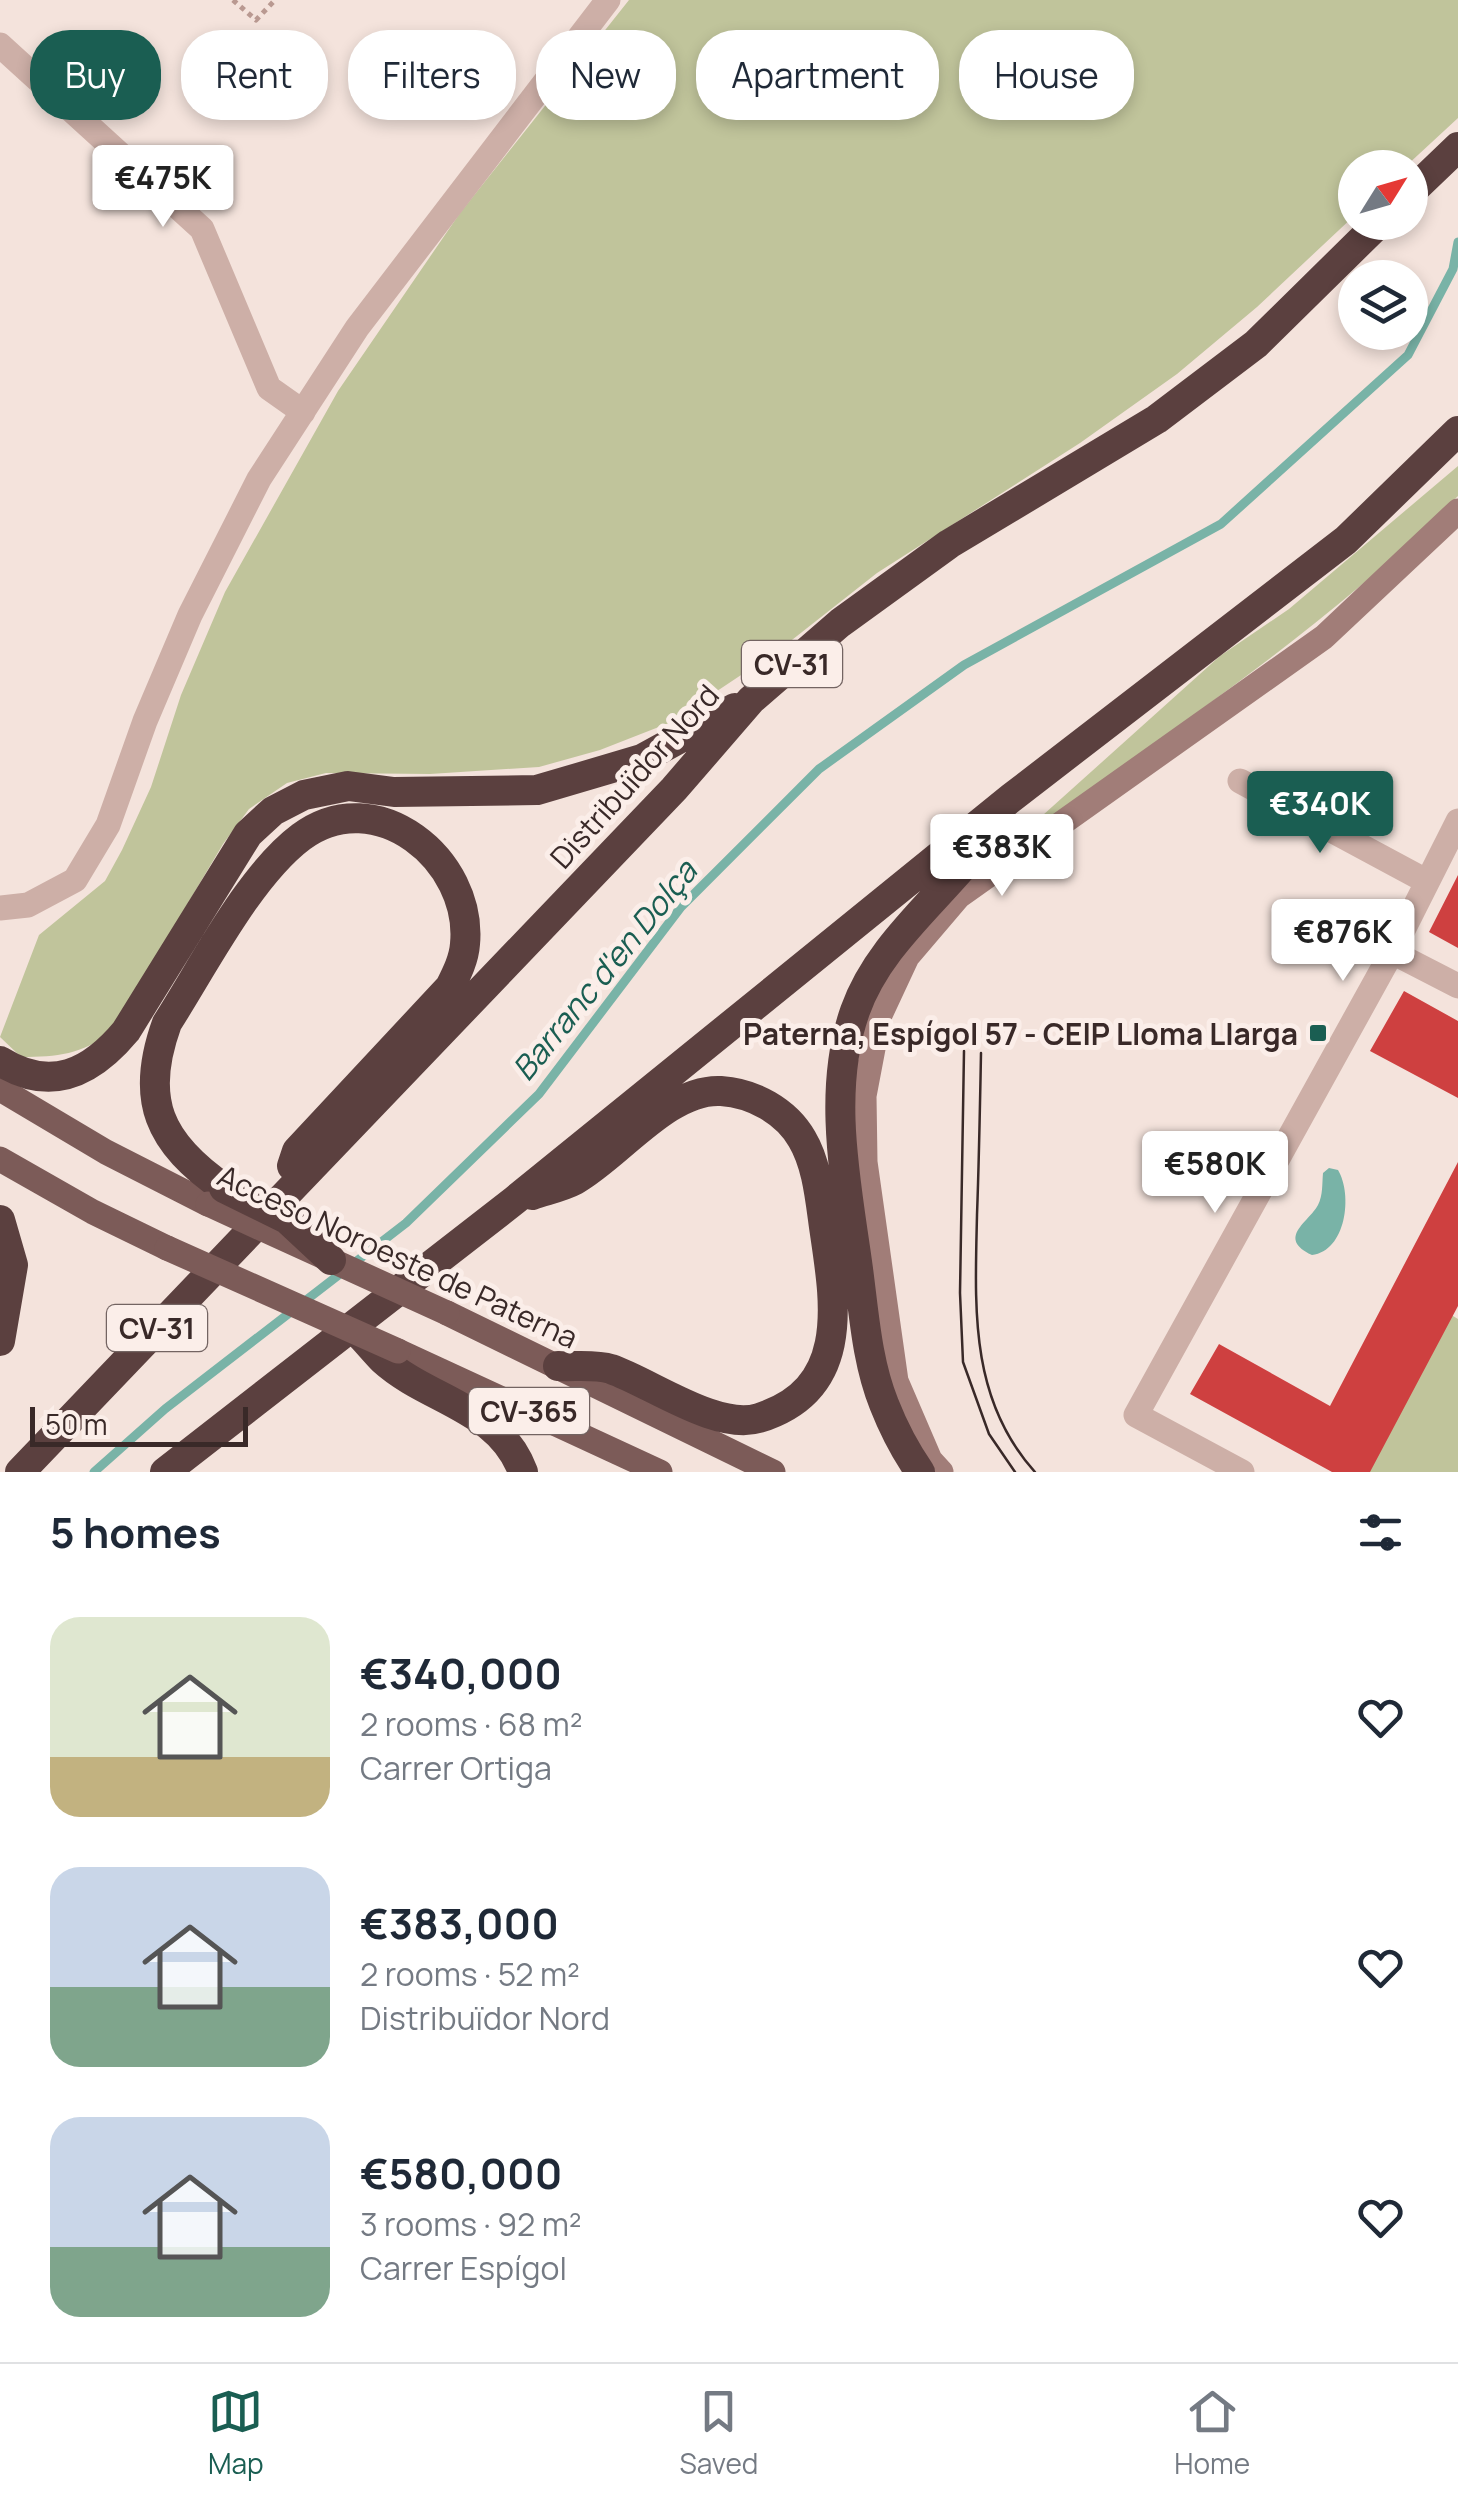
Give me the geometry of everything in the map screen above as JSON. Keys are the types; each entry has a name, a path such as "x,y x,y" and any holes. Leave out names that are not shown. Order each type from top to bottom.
{"highway":[{"path":"1428,176 1458,146"},
{"name":"Distribuïdor Nord","path":"20,1472 674,789 750,700 840,623 950,544 1171,409 1256,344 1362,240"},
{"path":"165,1472 515,1200 1011,798 1346,540 1458,432"},
{"path":"0,1062 18,1073 39,1078 72,1074 104,1058 126,1031 248,834 273,811 304,795 348,786 394,792 537,790 642,759 750,700"},
{"path":"920,1472 883,1403 868,1341 843,1159 841,1084 855,1011 892,946 982,846 1011,798"},
{"path":"281,1198 296,1152 441,997 460,965 466,944 458,890 442,861 420,840 389,823 358,819 326,823 302,837 266,870 167,1023 153,1082 159,1118 174,1146 216,1196 288,1219 331,1260"},
{"path":"515,1200 574,1181 681,1100 718,1090 753,1097 785,1117 803,1140 812,1165 832,1280 834,1323 831,1350 816,1378 798,1398 754,1420 726,1420 606,1368 558,1366"},
{"path":"0,1220 14,1265 0,1342"},
{"path":"362,1336 488,1423 506,1442 522,1472"},
{"path":"197,1472 226,1425"}],"main road":[{"name":"Acceso Noroeste de Paterna","path":"0,1089 106,1152 216,1196"},
{"path":"0,1158 93,1212 362,1336"},
{"name":"Acceso Noroeste de Paterna","path":"331,1260 773,1472"},
{"name":"CV-365","path":"391,1356 660,1472"}],"street":[{"path":"0,908 28,905 75,880 108,824 190,615 259,479 357,328 608,0"},
{"path":"0,45 202,229 269,388 303,412"},
{"path":"941,1472 930,1460 896,1381 866,1162 864,1096 879,1017 907,957 958,896 1324,637 1458,511"},
{"path":"1240,782 1426,881"},
{"path":"1242,1472 1136,1416 1392,952 1458,821"},
{"path":"1392,952 1458,986"}],"path":[{"path":"233,0 256,20 276,0"}],"green space":[{"path":"629,0 1458,0 1458,118 1423,150 1338,150 1338,231 1257,307 1177,374 1080,443 877,573 783,647 669,723 600,750 539,767 430,774 326,773 287,783 249,809 223,844 111,1033 69,1053 21,1057 0,1037 39,935 105,881 151,787 181,695 225,592 338,391 460,213 536,117 676,120 676,30 605,30"},
{"path":"1458,466 1458,496 1352,593 1238,682 1003,851 1220,656 1289,609"},
{"path":"1448,1313 1458,1319 1458,1472 1360,1472"}],"water":[{"path":"1329,1168 1338,1170 1343,1181 1343,1220 1333,1244 1312,1255 1296,1242 1296,1236 1318,1205 1323,1173"}],"building":[{"path":"1458,875 1458,948 1429,932"},
{"path":"1404,991 1458,1021 1458,1098 1370,1051"},
{"path":"1458,1162 1458,1306 1370,1472 1332,1472 1190,1394 1219,1344 1330,1406"}],"waterway":[{"name":"Barranc d'en Dolça","path":"94,1472 165,1409 406,1223 539,1094 681,907 819,769 964,665 1221,524 1408,355 1453,269 1458,242"}],"tram line":[{"path":"964,1051 960,1293 963,1362 989,1434 1015,1472"},
{"path":"981,1053 976,1284 981,1351 998,1414 1013,1444 1035,1472"}],"place":[{"name":"Paterna, Espígol 57 - CEIP Lloma Llarga","path":"1318,1033"}]}
